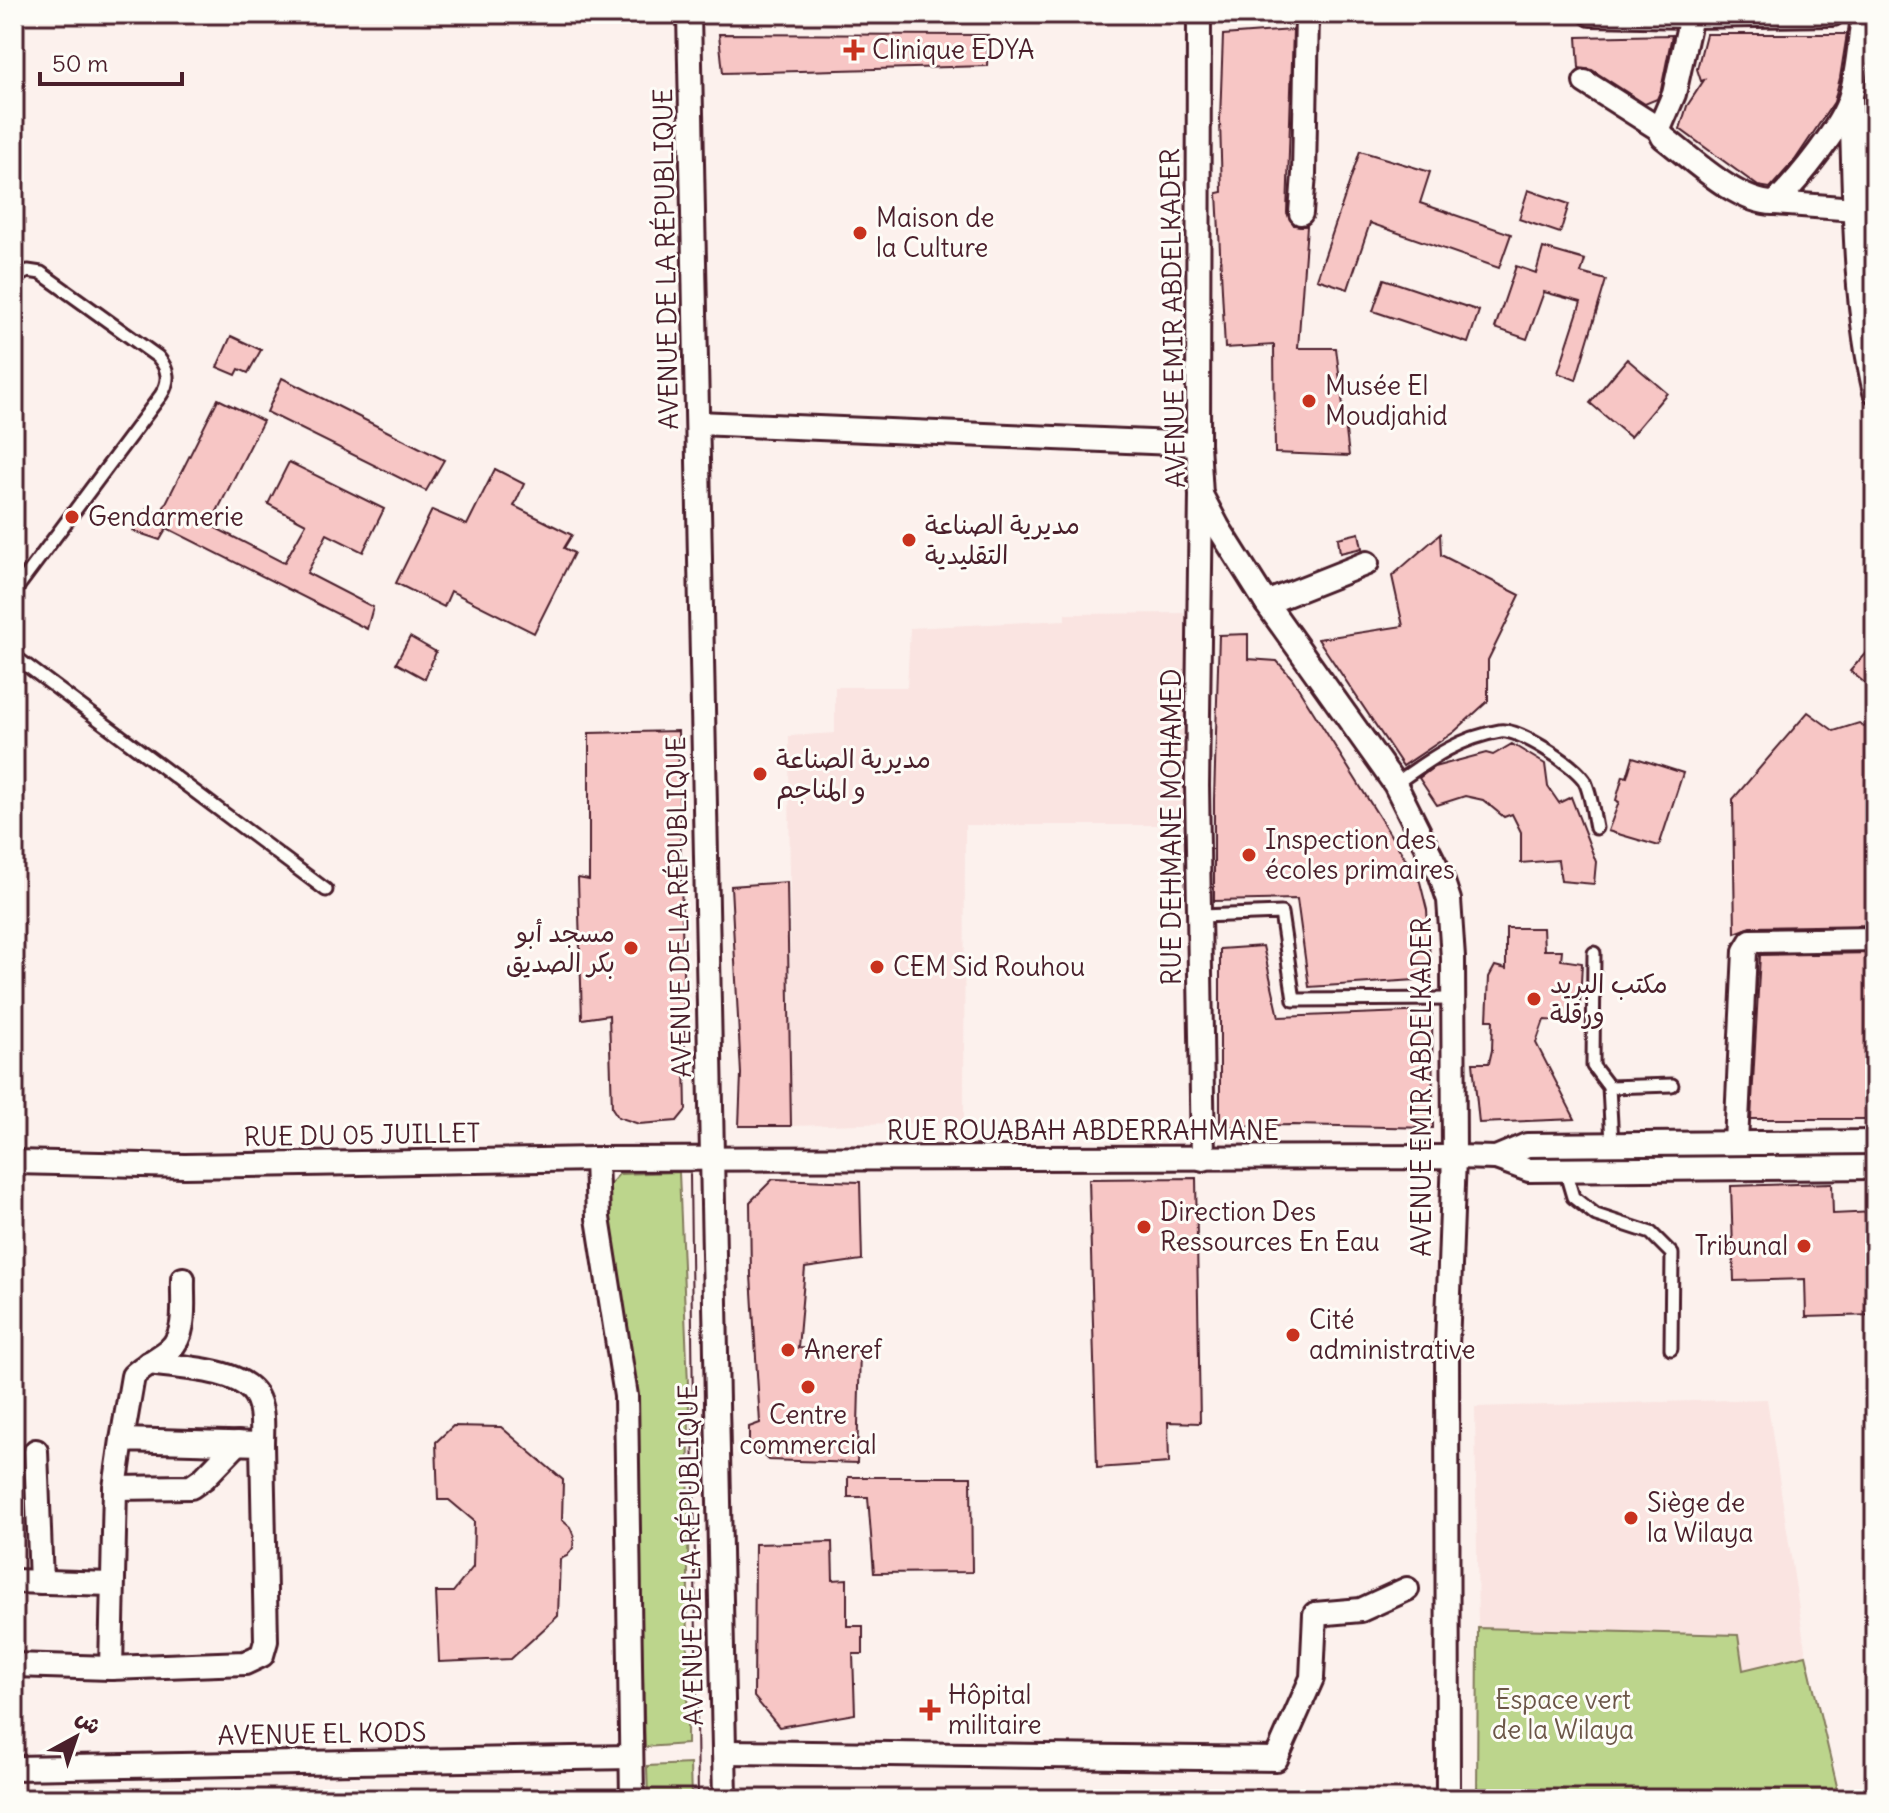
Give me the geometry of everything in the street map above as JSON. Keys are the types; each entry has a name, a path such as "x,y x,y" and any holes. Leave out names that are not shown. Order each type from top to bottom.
{"street":[{"name":"AVENUE DE LA RÉPUBLIQUE","path":"689,14 725,1799"},
{"name":"AVENUE EMIR ABDELKADER","path":"1199,14 1198,444 1201,495 1266,603 1395,784 1441,876 1449,900 1454,1157 1447,1347 1448,1799"},
{"path":"1301,213 1307,14"},
{"path":"1591,14 1833,14"},
{"path":"1863,14 1851,98 1860,310 1875,392"},
{"path":"1659,129 1674,94 1691,16"},
{"path":"1585,82 1659,129 1663,137 1757,202 1855,209"},
{"path":"1775,203 1795,182 1838,123 1851,98"},
{"path":"698,423 1198,444"},
{"name":"RUE DEHMANE MOHAMED","path":"1201,495 1197,786 1203,1159"},
{"path":"1266,603 1367,563"},
{"path":"1736,1143 1745,951 1751,941 1875,939"},
{"path":"1496,1158 1527,1145 1875,1142"},
{"path":"1496,1158 1529,1170 1875,1167"},
{"name":"RUE ROUABAH ABDERRAHMANE","path":"712,1160 1496,1158"},
{"path":"596,1159 598,1218 626,1396 632,1799"},
{"name":"RUE DU 05 JUILLET","path":"14,1162 185,1166 712,1160"},
{"path":"111,1668 115,1488 133,1376 177,1340 181,1327 183,1279"},
{"path":"14,1665 111,1668 245,1663 262,1655 266,1641 262,1413 258,1397 234,1376 149,1363"},
{"path":"122,1440 262,1444"},
{"path":"115,1488 191,1487 238,1443"},
{"path":"36,1451 41,1582"},
{"path":"14,1581 111,1584"},
{"path":"724,1752 1276,1759 1312,1678 1315,1614 1361,1610 1407,1589"},
{"name":"AVENUE EL KODS","path":"14,1768 631,1757"}],"lane":[{"path":"14,278 28,271 41,273 158,357 165,365 168,376 161,395 14,592"},
{"path":"14,656 326,890"},
{"path":"1395,784 1446,748 1503,730 1539,744 1563,760 1585,781 1596,828"},
{"path":"1201,916 1281,913 1294,1000 1453,999"},
{"path":"1594,953 1593,1066 1609,1087 1612,1143"},
{"path":"1609,1087 1672,1085"},
{"path":"1565,1170 1573,1197 1596,1215 1651,1233 1672,1254 1671,1349"}],"shaded area":[{"path":"1188,613 1188,825 965,825 964,1121 791,1126 789,736 835,733 835,687 907,687 910,628 1065,620 1065,614"},
{"name":"Siège de la Wilaya","path":"1767,1399 1806,1655 1840,1799 1477,1799 1475,1407"}],"green space":[{"path":"679,1172 689,1408 687,1744 645,1747 635,1393 606,1196 619,1174"},
{"name":"Espace vert de la Wilaya","path":"1478,1628 1738,1635 1743,1670 1806,1655 1840,1799 1477,1799"},
{"path":"690,1764 691,1799 648,1799 647,1766"}],"building":[{"path":"1293,30 1287,213 1294,225 1307,226 1298,348 1336,348 1349,456 1275,453 1274,345 1225,348 1217,193 1222,192 1220,120 1223,35"},
{"name":"Clinique EDYA","path":"719,34 988,35 987,66 723,73"},
{"path":"1706,34 1847,34 1834,102 1795,160 1770,188 1758,186 1680,129 1687,106 1704,80 1701,81 1697,69"},
{"path":"1672,35 1661,90 1657,99 1645,104 1592,70 1579,68 1577,37"},
{"path":"1360,151 1430,172 1420,203 1511,234 1499,268 1370,223 1348,289 1317,279"},
{"path":"1528,190 1569,204 1560,233 1519,219"},
{"path":"1543,248 1585,260 1581,273 1606,280 1576,380 1558,373 1581,302 1544,292 1527,339 1495,328 1516,266 1536,273"},
{"path":"1384,279 1479,311 1468,343 1373,311"},
{"path":"231,336 261,350 248,373 239,369 236,375 217,367"},
{"path":"1627,359 1667,393 1630,437 1590,403"},
{"path":"282,378 444,460 426,491 267,412"},
{"path":"218,399 263,421 210,525 284,563 306,524 268,504 289,462 384,509 363,552 327,534 307,573 373,607 367,629 167,528 160,540 133,531 147,508 160,515"},
{"path":"495,469 524,484 514,506 572,535 564,548 574,553 534,633 451,591 444,607 396,583 432,510 467,525"},
{"path":"1359,533 1362,548 1340,553 1338,538"},
{"path":"1440,534 1441,555 1520,595 1488,660 1488,701 1454,732 1403,766 1318,639 1403,626 1392,576"},
{"path":"1248,634 1248,659 1277,661 1292,678 1420,882 1427,910 1431,979 1309,987 1297,899 1214,901 1219,635"},
{"path":"410,637 436,652 425,679 396,663"},
{"path":"1875,642 1875,691 1850,671"},
{"path":"1808,712 1834,731 1859,723 1875,733 1875,925 1751,927 1735,933 1733,799"},
{"name":"مسجد أبو بكر الصديق","path":"678,731 686,1110 677,1121 639,1124 618,1117 612,1108 609,1015 582,1019 578,878 589,880 589,733"},
{"path":"1512,744 1545,764 1548,787 1559,803 1571,797 1596,862 1594,884 1561,881 1558,860 1521,863 1521,832 1512,814 1504,817 1483,800 1465,796 1437,805 1419,778 1434,767 1486,753 1493,755"},
{"path":"1633,757 1683,773 1659,846 1608,831 1619,802 1616,800 1623,776 1627,777"},
{"path":"787,882 791,1126 739,1126 741,1074 731,886"},
{"path":"1506,928 1543,928 1544,950 1562,950 1561,960 1582,963 1579,1022 1544,1020 1536,1043 1575,1119 1479,1123 1473,1063 1489,1063 1493,1020 1487,1020 1489,977 1495,966 1506,969"},
{"path":"1263,946 1279,1017 1432,1011 1433,1128 1220,1127 1220,949"},
{"path":"1875,953 1875,1119 1751,1119 1760,955"},
{"path":"1196,1178 1200,1423 1168,1422 1169,1463 1097,1468 1089,1179"},
{"name":"Centre commercial","path":"773,1179 860,1182 862,1260 805,1268 798,1348 860,1350 857,1463 768,1460 749,1442 749,1427 760,1423 750,1202"},
{"name":"Tribunal","path":"1832,1183 1833,1214 1875,1212 1875,1315 1806,1317 1805,1279 1734,1281 1731,1186"},
{"path":"453,1426 501,1427 563,1480 562,1520 570,1527 574,1537 573,1548 560,1559 558,1616 511,1659 439,1662 436,1592 453,1592 473,1567 474,1521 449,1500 438,1500 436,1442"},
{"path":"848,1477 971,1477 972,1572 874,1573 868,1497 848,1497"},
{"path":"832,1542 833,1580 847,1579 847,1626 863,1626 863,1654 853,1654 855,1714 779,1727 754,1697 755,1544"}],"tram line":[{"path":"690,1174 698,1799"}],"place":[{"name":"Clinique EDYA","path":"854,50"},
{"name":"Maison de la Culture","path":"860,233"},
{"name":"Musée El Moudjahid","path":"1309,401"},
{"name":"Gendarmerie","path":"72,517"},
{"name":"مديرية الصناعة التقليدية","path":"909,540"},
{"name":"مديرية الصناعة و المناجم","path":"760,774"},
{"name":"Inspection des écoles primaires","path":"1249,855"},
{"name":"مسجد أبو بكر الصديق","path":"631,948"},
{"name":"CEM Sid Rouhou","path":"877,967"},
{"name":"مكتب البريد ورقلة","path":"1534,999"},
{"name":"Direction Des Ressources En Eau","path":"1144,1227"},
{"name":"Tribunal","path":"1804,1246"},
{"name":"Cité administrative","path":"1293,1335"},
{"name":"Aneref","path":"788,1350"},
{"name":"Centre commercial","path":"808,1387"},
{"name":"Siège de la Wilaya","path":"1631,1518"},
{"name":"Hôpital militaire","path":"930,1710"}]}
